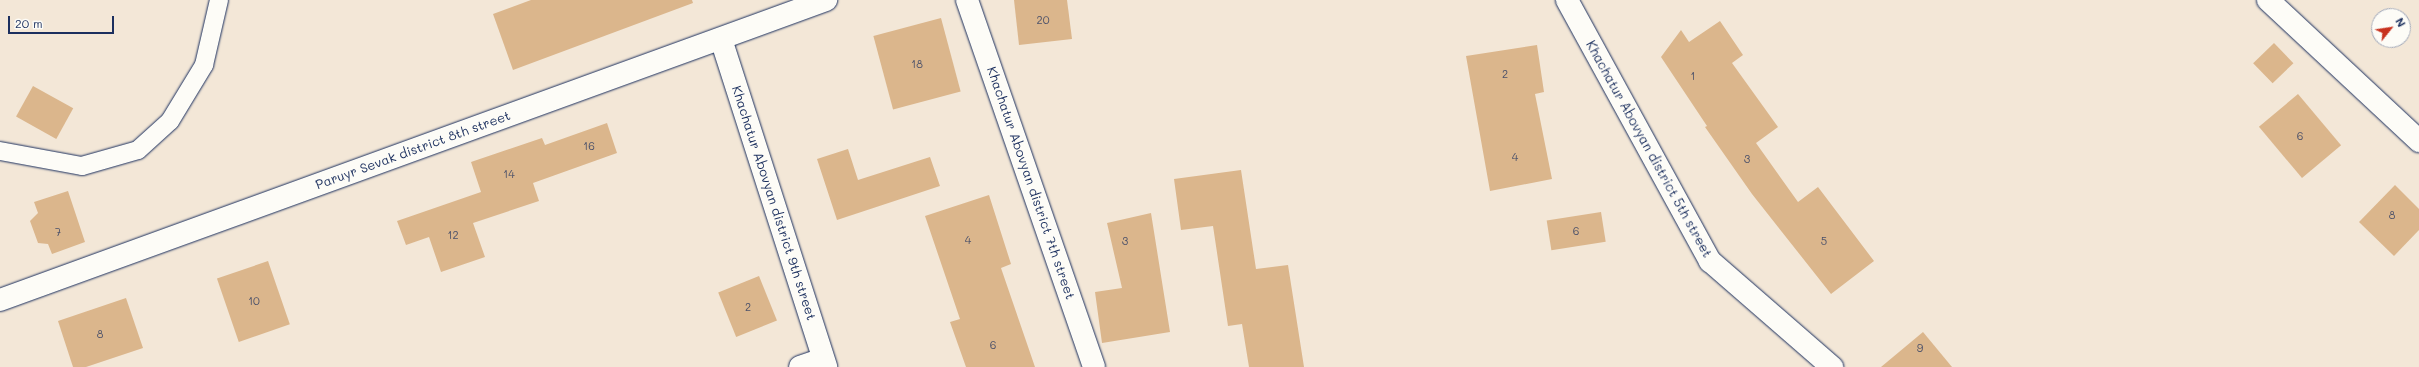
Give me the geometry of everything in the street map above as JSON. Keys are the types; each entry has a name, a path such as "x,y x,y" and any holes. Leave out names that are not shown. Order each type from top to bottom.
{"street":[{"name":"Paruyr Sevak district 8th street","path":"0,300 826,0"},
{"name":"Khachatur Abovyan district 7th street","path":"968,0 1094,367"},
{"name":"Khachatur Abovyan district 5th street","path":"1567,0 1710,261 1832,367"},
{"path":"2268,0 2419,141"},
{"name":"Khachatur Abovyan district 9th street","path":"721,39 824,363"},
{"path":"800,367 824,363"}],"lane":[{"path":"0,151 82,166 138,150 170,121 204,65 220,0"}],"building":[{"path":"531,0 692,0 693,3 513,70 493,14"},
{"path":"1014,0 1067,0 1072,39 1019,45"},
{"path":"941,18 961,91 893,110 873,36"},
{"path":"1720,21 1743,55 1732,63 1778,127 1756,143 1798,202 1818,187 1874,261 1831,294 1752,194 1705,127 1707,126 1661,57 1681,30 1689,42"},
{"path":"2274,43 2293,63 2273,83 2253,63"},
{"path":"1537,45 1544,92 1535,94 1552,179 1490,191 1466,56"},
{"path":"33,86 73,108 56,139 16,117"},
{"path":"2298,94 2341,145 2302,178 2259,127"},
{"path":"607,123 617,153 533,183 539,201 473,223 485,257 441,272 429,237 406,245 397,221 481,192 471,162 542,138 545,145"},
{"path":"848,149 858,180 930,157 940,186 837,220 817,159"},
{"path":"1241,170 1256,269 1288,265 1304,367 1249,367 1242,324 1228,326 1213,226 1181,230 1174,179"},
{"path":"2395,185 2419,209 2419,230 2394,256 2359,222"},
{"path":"68,191 85,242 52,254 48,244 38,243 30,221 38,213 34,202"},
{"path":"989,195 1011,264 1001,268 1035,367 966,367 950,322 960,319 925,216"},
{"path":"1601,212 1606,242 1551,250 1547,221"},
{"path":"1151,213 1170,332 1102,343 1095,292 1122,288 1107,223"},
{"path":"268,261 290,324 239,342 217,279"},
{"path":"759,276 777,321 736,337 718,292"},
{"path":"126,298 143,348 86,367 73,367 58,321"},
{"path":"1923,332 1952,367 1881,367"}]}
